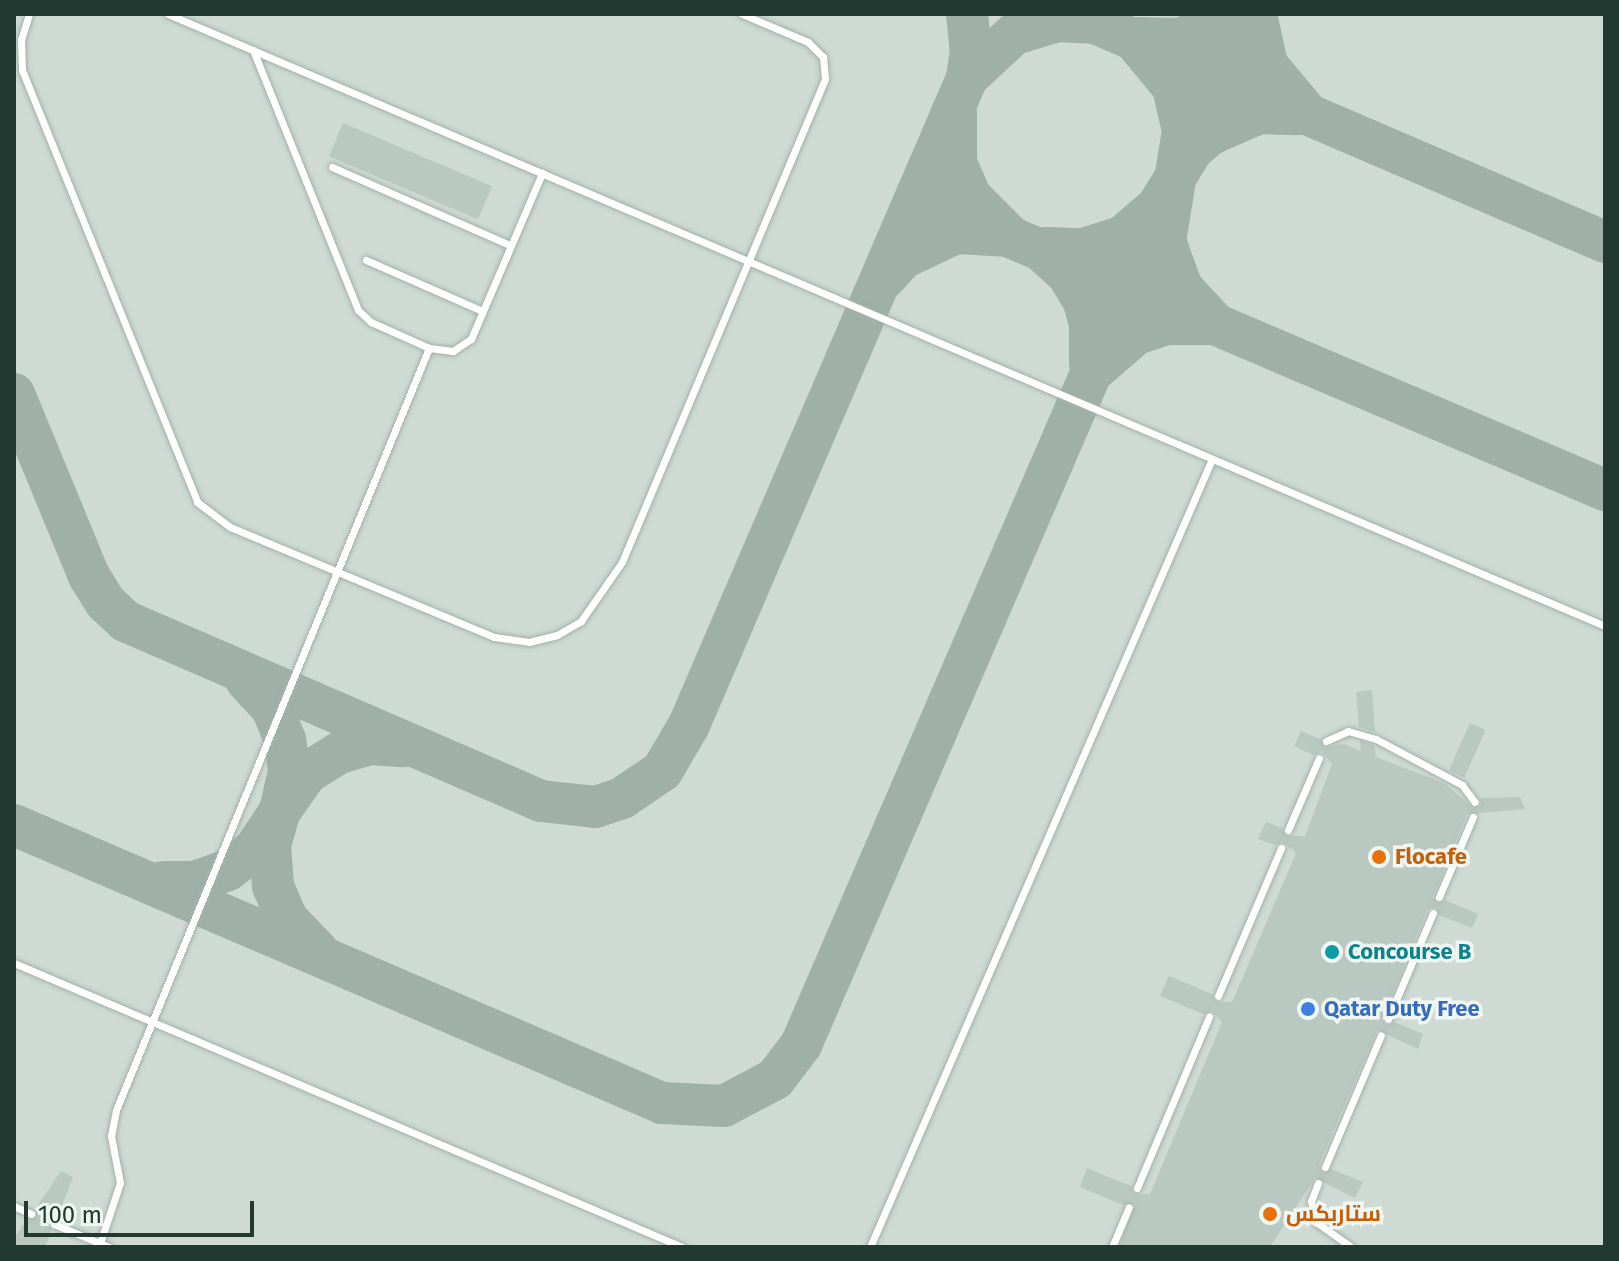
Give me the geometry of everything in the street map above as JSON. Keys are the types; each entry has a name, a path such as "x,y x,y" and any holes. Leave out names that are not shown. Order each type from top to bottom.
{"lane":[{"path":"29,14 21,40 22,70 191,493 213,518 511,641 557,635 581,621 622,562 827,68 808,42 742,14"},
{"path":"168,14 1605,626"},
{"path":"253,50 358,310 371,322 429,348 459,349 471,339 542,173"},
{"path":"332,167 510,245"},
{"path":"366,260 482,311"},
{"path":"100,1243 120,1183 111,1123 429,348"},
{"path":"870,1247 1212,459"},
{"path":"1326,741 1348,731 1376,739 1462,785 1475,802"},
{"path":"1288,830 1319,758"},
{"path":"1439,897 1473,817"},
{"path":"1218,996 1281,848"},
{"path":"1388,1019 1433,913"},
{"path":"14,963 155,1020 682,1247"},
{"path":"1137,1188 1209,1017"},
{"path":"1325,1167 1381,1035"},
{"path":"1318,1183 1311,1201 1316,1222 1351,1247"},
{"path":"14,1206 31,1214"},
{"path":"1112,1247 1129,1207"},
{"path":"54,1224 109,1247"}],"shaded area":[{"path":"14,14 1605,14 1605,1247 14,1247"}],"building":[{"path":"343,123 492,186 478,219 329,156"},
{"path":"1372,690 1375,732 1359,727 1356,692"},
{"path":"1470,723 1486,730 1464,777 1449,771"},
{"name":"Concourse B","path":"1301,731 1320,739 1325,747 1344,744 1361,751 1360,741 1374,745 1376,757 1444,783 1473,808 1481,805 1480,798 1520,797 1525,809 1467,814 1433,897 1437,903 1445,900 1478,914 1472,928 1439,915 1435,907 1427,910 1382,1019 1386,1025 1394,1022 1423,1034 1418,1049 1377,1030 1319,1164 1323,1173 1331,1169 1363,1182 1355,1198 1315,1178 1270,1247 1119,1247 1135,1204 1123,1205 1080,1187 1087,1168 1131,1186 1135,1194 1150,1194 1222,1022 1212,1011 1203,1014 1160,996 1169,976 1212,994 1216,1002 1232,1002 1296,853 1283,842 1275,845 1258,839 1266,822 1282,828 1286,836 1305,836 1332,764 1322,752 1313,755 1294,746"},
{"path":"61,1171 73,1177 57,1218 48,1222 52,1230 45,1247 14,1247 14,1238 27,1219 36,1217 35,1209"}],"taxiway":[{"path":"967,14 971,50 967,78 1014,34 1058,21 1096,23"},
{"path":"1074,14 1605,242"},
{"path":"1138,38 1178,39 1206,30 1231,14"},
{"path":"14,825 662,1103 724,1106 775,1079 801,1045 1246,14"},
{"path":"1256,14 1267,65 1303,108"},
{"path":"1139,46 1173,87 1183,131 1165,241 1182,288 1212,320"},
{"path":"14,394 89,576 106,603 125,621 541,801 595,807 622,798 662,771 689,725 967,78"},
{"path":"1047,248 1083,249 1122,237 1157,207 1193,149 1211,134 1259,113 1296,114"},
{"path":"885,278 903,258 956,233 1010,236 971,197 956,164 956,114"},
{"path":"916,197 1605,490"},
{"path":"1045,254 1068,275 1084,302 1090,325 1090,364"},
{"path":"1097,368 1136,334 1167,324 1207,324"},
{"path":"163,882 195,882 228,870 254,850 280,811 289,771 285,740 272,708 246,680"},
{"path":"317,950 287,919 273,886 270,845 280,811 307,773 339,753 371,744 403,746"}],"place":[{"name":"Flocafe","path":"1379,857"},
{"name":"Concourse B","path":"1332,952"},
{"name":"Qatar Duty Free","path":"1308,1009"},
{"name":"ستاربكس","path":"1270,1214"}]}
